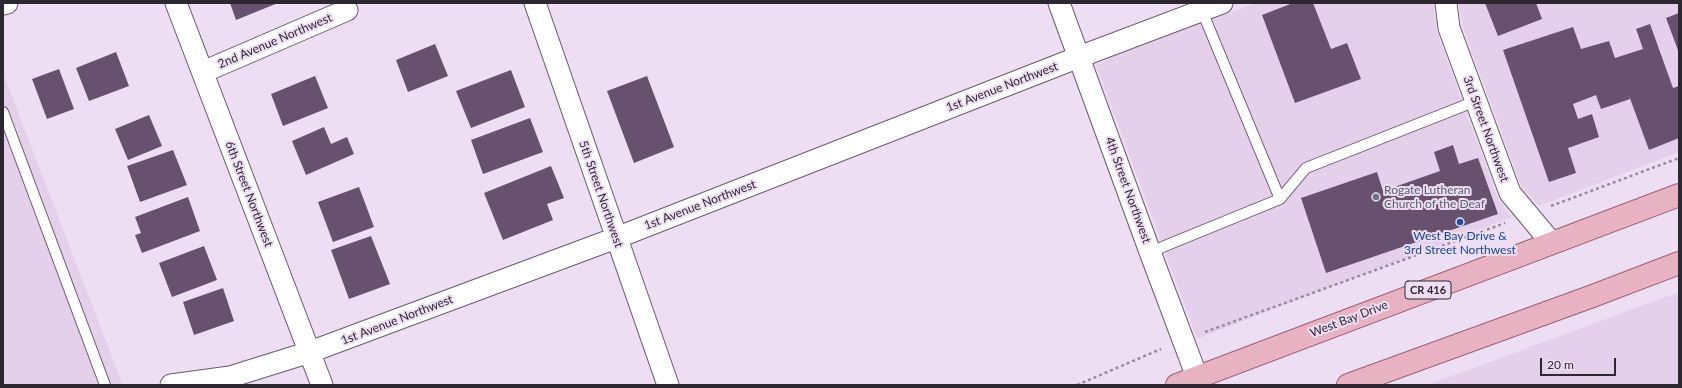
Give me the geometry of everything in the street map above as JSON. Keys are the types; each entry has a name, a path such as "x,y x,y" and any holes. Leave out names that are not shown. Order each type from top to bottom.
{"main road":[{"name":"West Bay Drive","path":"1177,385 1199,381 1551,242 1679,195"},
{"path":"1348,385 1583,300 1679,263"}],"street":[{"name":"6th Street Northwest","path":"176,3 322,385"},
{"name":"5th Street Northwest","path":"535,3 668,385"},
{"name":"4th Street Northwest","path":"1059,3 1199,381"},
{"name":"1st Avenue Northwest","path":"171,385 230,377 310,352 616,238 1079,57 1222,3"},
{"name":"3rd Street Northwest","path":"1446,3 1449,28 1510,193 1551,242"},
{"name":"2nd Avenue Northwest","path":"203,72 346,10"}],"lane":[{"path":"1202,11 1280,199"},
{"path":"1150,252 1280,199 1306,168 1476,102"},
{"path":"3,112 105,385"}],"path":[{"path":"1077,385 1184,340 1528,215 1679,158"}],"shaded area":[{"path":"1256,3 1433,3 1437,32 1498,198 1512,217 1197,339 1096,65 1116,55"},
{"path":"1459,3 1679,3 1679,152 1539,206 1521,186 1462,25"},
{"path":"3,73 122,383 118,385 3,385"},
{"path":"1679,292 1679,385 1427,385"}],"building":[{"path":"230,3 278,3 236,20"},
{"path":"1293,3 1313,3 1331,49 1347,43 1361,79 1295,103 1262,15"},
{"path":"1485,3 1536,3 1542,19 1498,36"},
{"path":"1679,13 1679,53 1666,18"},
{"path":"1650,24 1673,88 1679,86 1679,138 1649,150 1628,93 1630,99 1601,109 1596,95 1573,104 1578,119 1592,114 1599,137 1568,148 1576,173 1549,182 1503,50 1573,27 1581,49 1609,41 1615,58 1643,49 1636,29"},
{"path":"435,44 448,76 408,92 396,60"},
{"path":"116,52 129,86 89,101 76,68"},
{"path":"59,69 74,109 47,119 32,79"},
{"path":"511,70 525,107 471,128 456,91"},
{"path":"315,76 328,108 283,126 271,94"},
{"path":"647,76 674,147 634,163 607,91"},
{"path":"149,115 162,146 128,160 115,129"},
{"path":"530,118 543,152 483,174 471,140"},
{"path":"324,127 331,144 347,137 354,154 306,175 292,141"},
{"path":"1453,145 1459,164 1478,158 1498,214 1326,273 1301,198 1377,172 1383,191 1440,171 1434,152"},
{"path":"173,150 187,185 140,202 127,166"},
{"path":"551,166 564,198 547,204 553,220 503,240 484,193"},
{"path":"359,187 374,227 333,242 318,202"},
{"path":"188,197 200,231 142,253 135,235 141,233 135,217"},
{"path":"371,236 390,284 349,299 331,250"},
{"path":"204,246 217,280 172,297 159,263"},
{"path":"223,288 234,321 194,335 183,302"}],"place":[{"name":"Rogate Lutheran Church of the Deaf","path":"1376,197"},
{"name":"West Bay Drive & 3rd Street Northwest","path":"1460,222"}]}
